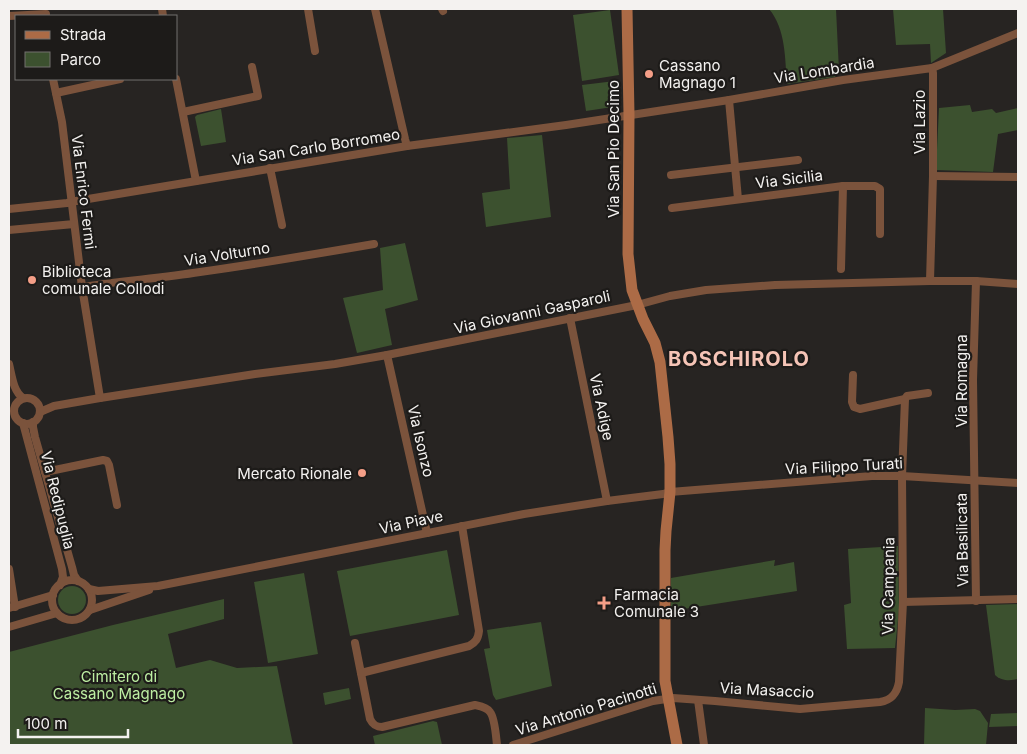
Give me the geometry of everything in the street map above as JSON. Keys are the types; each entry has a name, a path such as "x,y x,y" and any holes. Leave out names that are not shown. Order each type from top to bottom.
{"street":[{"path":"308,9 315,51"},
{"path":"375,9 407,146"},
{"name":"Via San Pio Decimo","path":"627,9 629,115 628,254 632,290 655,343 660,362 668,437 670,492"},
{"path":"21,15 46,13"},
{"name":"Via Lombardia","path":"629,115 843,80 932,68 1018,33"},
{"path":"183,112 258,96 252,67"},
{"name":"Via Lazio","path":"930,281 933,176 932,68"},
{"name":"Via Enrico Fermi","path":"54,80 62,122 82,287 100,398"},
{"path":"56,93 115,80"},
{"path":"176,80 196,181"},
{"name":"Via Sicilia","path":"728,100 738,199"},
{"name":"Via San Carlo Borromeo","path":"9,209 72,202 407,146 629,115"},
{"name":"Via Sicilia","path":"671,175 798,160"},
{"path":"270,168 282,225"},
{"name":"Via Lazio","path":"933,176 1018,177"},
{"name":"Via Sicilia","path":"841,269 843,186"},
{"name":"Via Sicilia","path":"672,208 843,186 875,186 880,189 880,234"},
{"path":"9,230 74,224"},
{"name":"Via Volturno","path":"82,287 200,272 374,244"},
{"name":"Via Giovanni Gasparoli","path":"39,408 387,355 706,290 775,285 930,281 976,281 1018,284"},
{"name":"Via Romagna","path":"975,480 973,380 976,281"},
{"name":"Via Adige","path":"570,318 607,501"},
{"name":"Via Isonzo","path":"387,355 427,533"},
{"path":"9,364 15,390 23,398 33,399 39,408 39,416 33,422 23,423 12,414 16,404 23,398"},
{"path":"853,375 852,402 854,407 860,409 904,399 907,396 928,393"},
{"name":"Via Campania","path":"893,696 898,689 899,682 903,602 902,476 904,399"},
{"name":"Via Redipuglia","path":"33,422 74,575 78,581"},
{"name":"Via Redipuglia","path":"23,423 62,569 63,578 60,585"},
{"name":"Via Redipuglia","path":"45,472 103,460 108,461 117,505"},
{"name":"Via Filippo Turati","path":"670,492 872,476 1018,483"},
{"name":"Via Basilicata","path":"975,480 976,600"},
{"path":"670,492 665,550 665,681 677,745"},
{"name":"Via Piave","path":"89,589 98,591 158,586 548,510 670,492"},
{"path":"361,673 469,646 475,642 479,631 462,526"},
{"path":"9,569 12,607 53,595"},
{"path":"72,580 78,581 89,589 92,595 90,610 76,620 66,619 57,613 53,604 53,595 60,585 72,580"},
{"name":"Via Piave","path":"90,610 158,586"},
{"path":"903,602 1018,599"},
{"path":"9,627 57,613"},
{"path":"355,643 370,719 373,724 382,727 475,705 481,706 490,712 497,745"},
{"name":"Via Masaccio","path":"668,698 800,709 880,702 888,700 893,696"},
{"name":"Via Antonio Pacinotti","path":"513,745 668,698"},
{"path":"698,700 704,745"}],"green space":[{"path":"769,9 836,9 839,71 835,77 787,84 782,35 775,17"},
{"path":"893,9 943,9 946,53 931,63 930,44 896,45"},
{"path":"610,10 619,75 582,81 573,15"},
{"path":"615,81 619,106 586,111 582,85"},
{"path":"970,105 972,112 992,109 996,113 1018,108 1018,130 998,134 993,172 936,170 939,108"},
{"path":"221,109 226,142 201,146 195,117"},
{"path":"542,135 551,217 486,227 482,193 510,189 507,138"},
{"path":"405,243 418,300 385,309 392,345 357,353 343,298 383,290 380,248"},
{"path":"898,546 899,610 895,648 847,649 844,605 851,603 848,549"},
{"path":"447,550 459,615 350,636 337,571"},
{"path":"775,560 774,566 794,562 797,591 671,611 671,578"},
{"path":"304,573 318,654 268,663 254,582"},
{"path":"72,586 82,590 86,600 82,610 72,614 62,610 58,600 62,590"},
{"name":"Cimitero di Cassano Magnago","path":"224,599 224,619 168,634 176,668 210,660 237,668 277,666 293,745 9,745 9,652"},
{"path":"1018,604 1018,679 1006,680 995,675 986,605"},
{"path":"541,622 552,686 496,700 493,695 484,649 490,648 487,630"},
{"path":"349,688 351,699 325,705 323,693"},
{"path":"925,708 975,709 980,711 988,723 986,745 924,745"},
{"path":"1018,713 1018,726 989,727 991,714"},
{"path":"433,721 437,722 442,745 375,745 373,736"}],"place":[{"name":"Cassano Magnago 1","path":"649,74"},
{"name":"Biblioteca comunale Collodi","path":"32,280"},
{"name":"Mercato Rionale","path":"362,473"},
{"name":"Farmacia Comunale 3","path":"604,603"}],"district":[{"name":"BOSCHIROLO","path":"739,359"}]}
